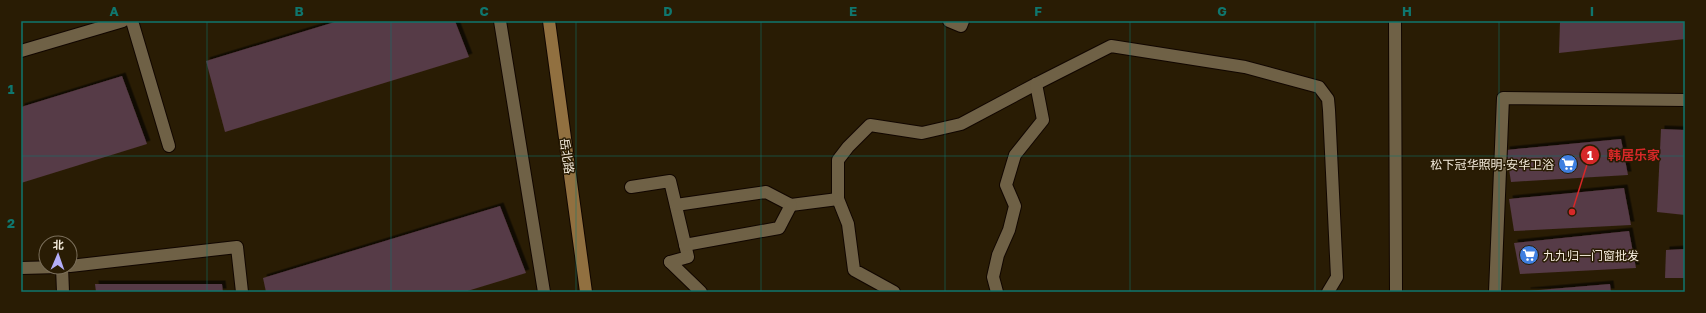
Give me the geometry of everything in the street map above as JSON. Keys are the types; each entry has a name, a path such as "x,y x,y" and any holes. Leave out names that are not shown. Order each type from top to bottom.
{"street":[{"path":"21,52 123,21"},
{"path":"132,21 169,146"},
{"path":"500,21 544,292"},
{"name":"岳北路","path":"549,21 586,292"},
{"path":"948,21 961,26 963,21"},
{"path":"1395,21 1396,292"},
{"path":"894,292 854,270 848,224 838,199 838,160 848,147 870,125 922,133 961,124 1111,46 1245,67 1319,87 1328,99 1337,277 1328,292"},
{"path":"998,292 993,277 998,254 1009,230 1015,206 1006,185 1015,155 1043,120 1036,84"},
{"path":"1495,292 1503,98 1685,100"},
{"path":"631,187 670,181 688,257 670,262 701,292"},
{"path":"676,205 766,192 791,205 838,199"},
{"path":"685,245 780,228 791,205"},
{"path":"78,265 237,247 242,292"},
{"path":"21,268 38,268"},
{"path":"62,275 63,292"}],"building":[{"path":"338,21 455,21 469,57 225,132 206,61"},
{"path":"1560,21 1685,21 1685,39 1559,53"},
{"path":"122,76 147,144 21,183 21,107"},
{"path":"1661,129 1685,130 1685,215 1657,212"},
{"path":"1621,139 1628,175 1511,182 1506,150"},
{"path":"1624,188 1631,225 1514,231 1509,199"},
{"path":"500,206 526,273 464,292 266,292 263,278"},
{"path":"1629,231 1636,268 1520,274 1514,243"},
{"path":"1685,249 1685,278 1665,278 1666,250"},
{"path":"95,284 222,284 223,292 96,292"},
{"path":"1610,284 1611,292 1527,292 1527,291"}],"place":[{"name":"松下冠华照明·安华卫浴","path":"1568,164"},
{"name":"韩居乐家","path":"1572,212"},
{"name":"九九归一门窗批发","path":"1529,255"}]}
